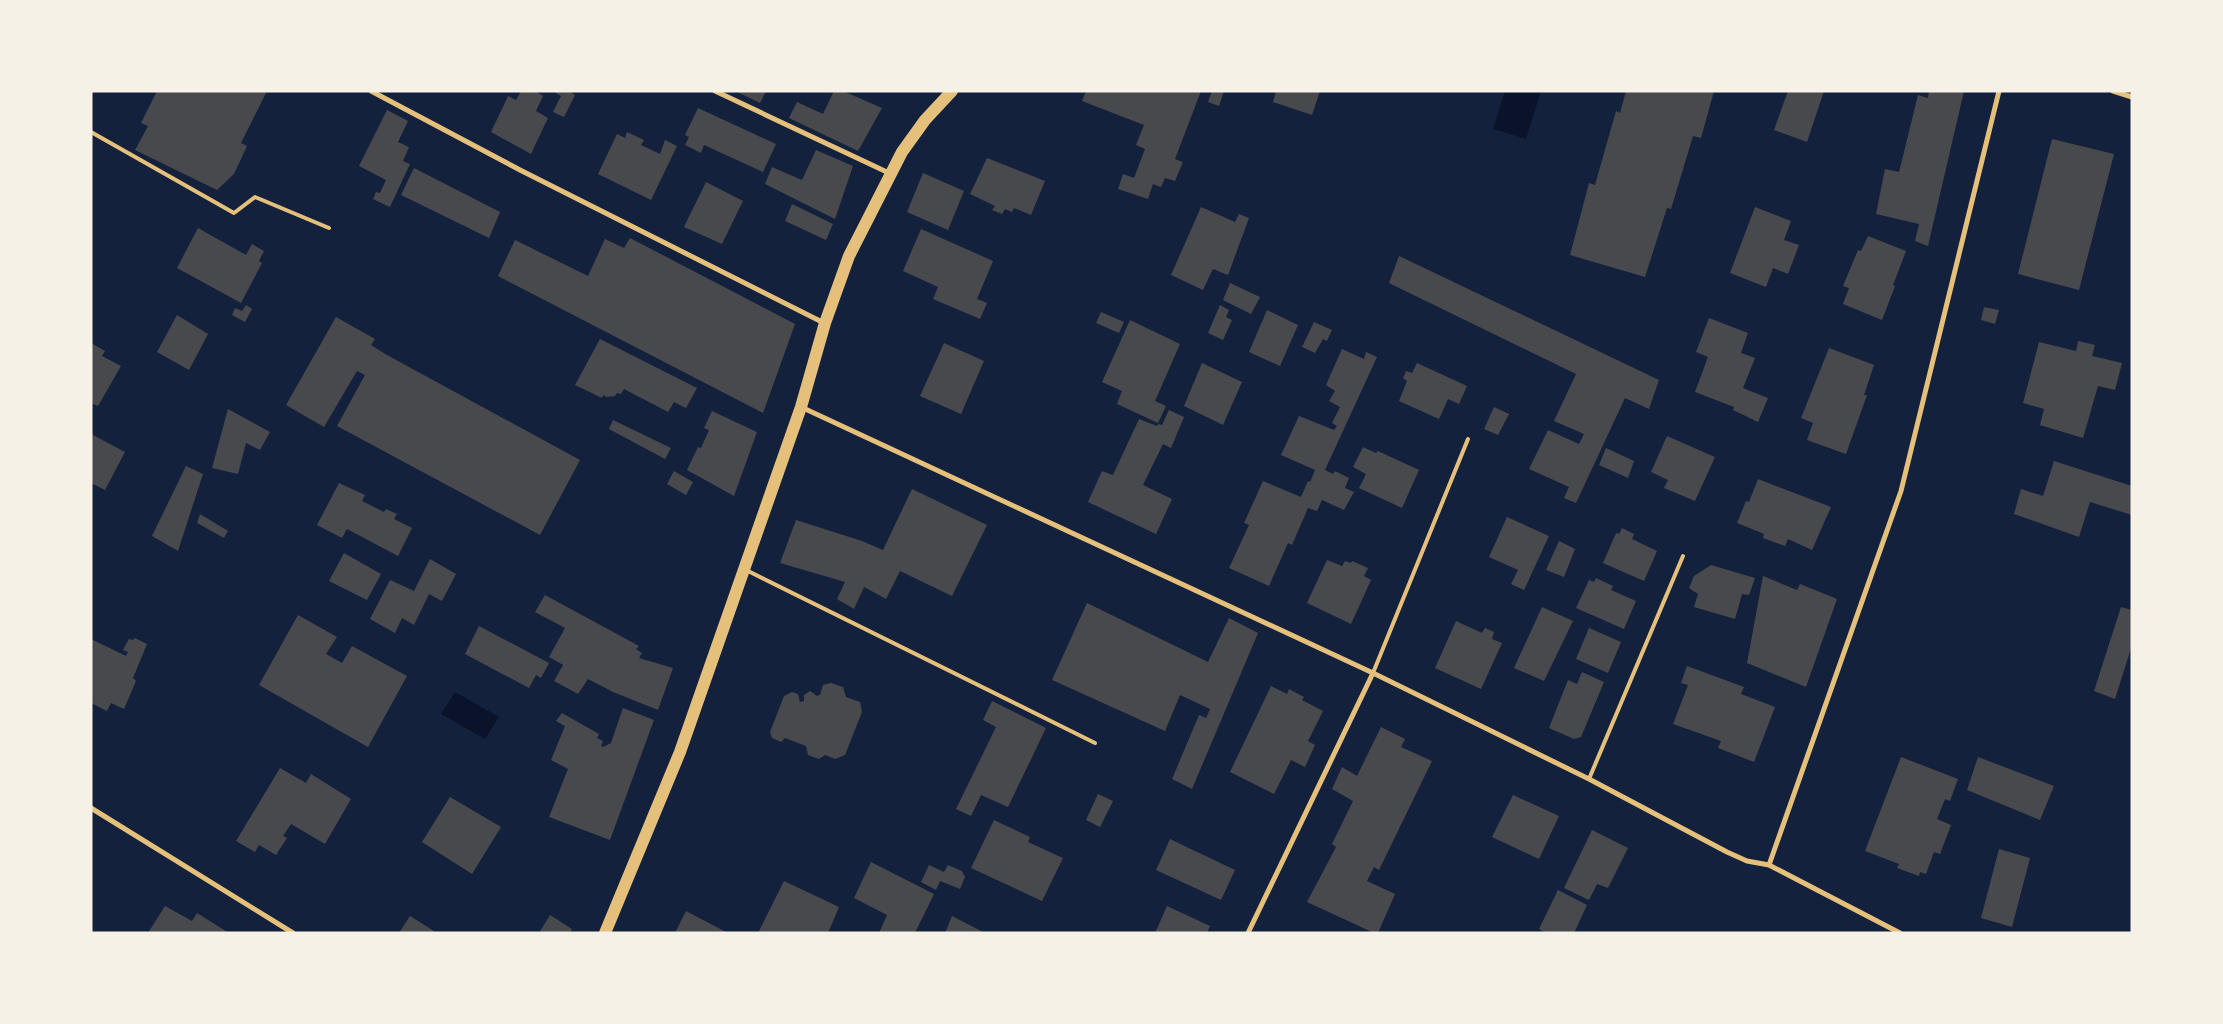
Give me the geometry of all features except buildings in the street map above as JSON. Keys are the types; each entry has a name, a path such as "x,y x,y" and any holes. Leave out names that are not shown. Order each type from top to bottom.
{"main road":[{"path":"604,933 680,752 800,407 825,323 849,256 889,173 902,152 925,120 952,91"}],"street":[{"path":"371,91 520,170 825,323"},
{"path":"715,91 889,173"},
{"path":"1769,865 1901,491 1999,91"},
{"path":"2113,91 2132,97"},
{"path":"800,407 1373,673 1589,780 1727,852 1747,861 1769,865 1900,933"},
{"path":"1248,933 1373,673"},
{"path":"91,808 293,933"}],"lane":[{"path":"91,132 234,212 255,197 329,228"},
{"path":"1373,673 1468,439"},
{"path":"1589,780 1683,556"},
{"path":"744,569 1096,743"}],"water":[{"path":"1505,91 1541,91 1526,139 1493,129"},
{"path":"455,692 499,717 485,739 441,714"}]}
